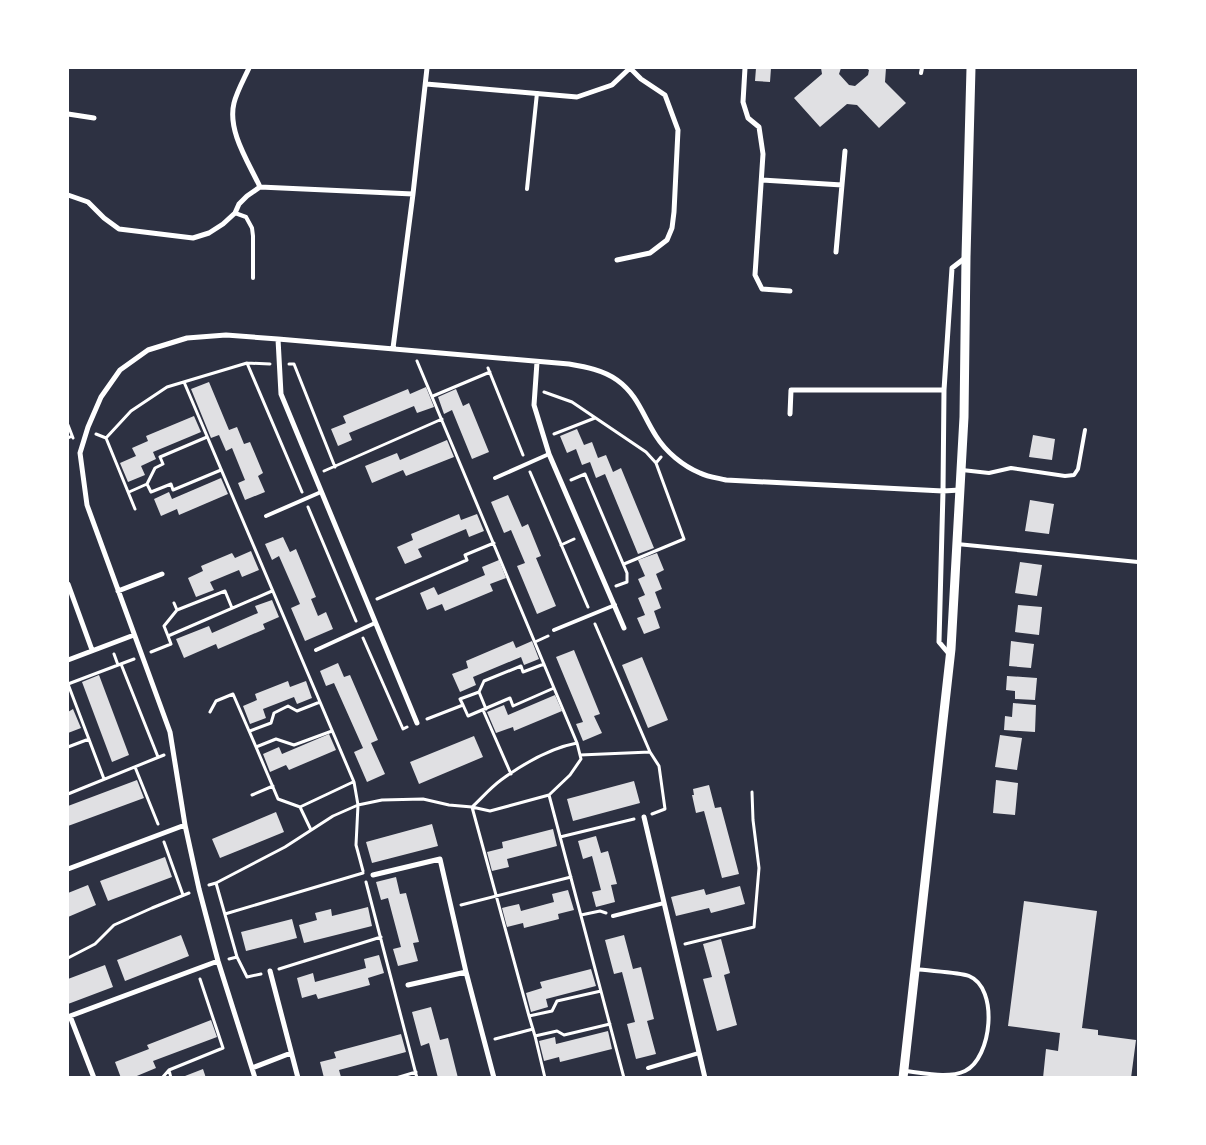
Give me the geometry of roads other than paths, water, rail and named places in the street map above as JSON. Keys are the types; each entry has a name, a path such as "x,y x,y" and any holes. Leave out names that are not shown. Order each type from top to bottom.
{"street":[{"path":"249,68 235,100 233,117 237,136 260,187"},
{"path":"393,348 427,68"},
{"path":"426,84 577,97 612,85 630,68 641,79 665,95 678,130 672,228 667,240 650,253 616,260"},
{"path":"746,68 743,102 748,118 759,127 763,154 755,275 762,289 790,291"},
{"path":"903,1074 950,655 962,470 971,68"},
{"path":"68,114 94,118"},
{"path":"836,252 845,151"},
{"path":"762,180 842,185"},
{"path":"68,195 88,202 104,218 119,229 192,238 210,234 235,213 239,204 246,196 260,187 413,194"},
{"path":"950,655 939,642 944,390 952,268 966,257"},
{"path":"255,1078 218,961 199,889 185,825 170,732 87,505 80,453 101,397 120,370 148,350 187,338 226,335 570,364 594,369 616,380 637,400 656,437 666,449 676,459 700,474 726,480 943,491 961,490"},
{"path":"278,338 281,394 417,724"},
{"path":"537,362 534,405 549,454 624,628"},
{"path":"790,414 792,390 944,390"},
{"path":"118,591 162,574"},
{"path":"68,584 92,650"},
{"path":"68,660 134,635"},
{"path":"644,816 705,1078"},
{"path":"68,869 185,825"},
{"path":"373,875 440,859 466,972 494,1078"},
{"path":"94,1078 70,1016 218,961"},
{"path":"270,971 298,1078"},
{"path":"408,985 466,972"},
{"path":"252,1068 291,1053"}],"lane":[{"path":"921,73 922,68"},
{"path":"527,189 537,93"},
{"path":"235,213 246,217 252,228 253,278"},
{"path":"962,470 989,473 1011,468 1065,476 1074,475 1078,469 1085,430"},
{"path":"495,478 549,454"},
{"path":"266,516 321,492"},
{"path":"957,544 1138,562"},
{"path":"554,630 615,605"},
{"path":"316,650 375,623"},
{"path":"613,916 664,903"},
{"path":"903,1074 953,1074 967,1070 981,1056 987,1032 988,1002 982,986 969,976 916,969"},
{"path":"648,1068 699,1053"}]}
